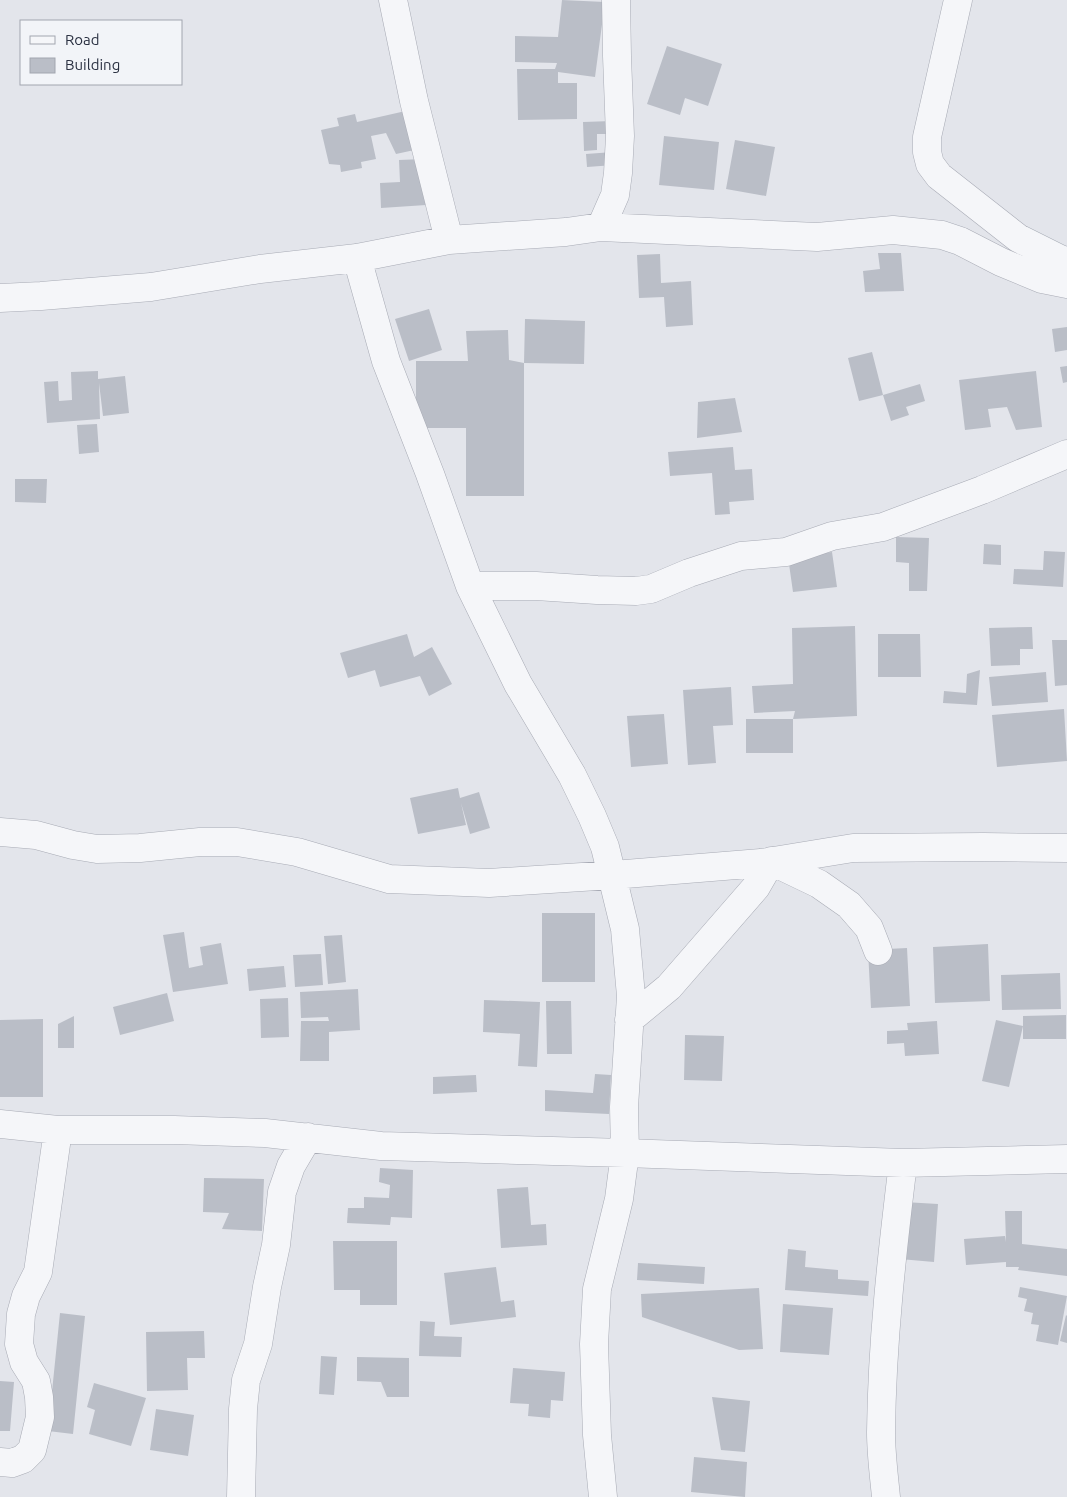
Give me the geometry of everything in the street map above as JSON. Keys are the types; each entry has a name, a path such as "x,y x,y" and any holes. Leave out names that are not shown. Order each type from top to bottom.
{"street":[{"path":"393,0 414,101 449,240"},
{"path":"601,227 616,195 619,164 620,136 616,0"},
{"path":"958,0 929,123 927,152 930,164 939,176 1018,238 1067,261"},
{"path":"0,298 151,287 260,269 357,258 449,240 566,232 601,227 817,236 893,230 942,235 1042,279 1067,284"},
{"path":"357,258 386,361 430,474 470,586 518,684 572,774 605,847 625,929 631,996 624,1106 625,1153 619,1199 598,1289 594,1344 603,1497"},
{"path":"470,586 536,586 636,591 651,589 689,573 741,556 786,552 832,536 883,527 982,490 1067,454"},
{"path":"0,832 36,835 97,849 140,848 200,842 237,842 297,852 389,879 489,883 613,875 771,861 853,848 1067,848"},
{"path":"771,861 819,884 849,906 870,928 878,952"},
{"path":"629,1020 669,987 756,887 771,861"},
{"path":"0,1124 58,1130 183,1130 265,1133 381,1146 903,1163 1067,1159"},
{"path":"0,1462 12,1463 23,1459 32,1450 40,1417 36,1381 24,1362 19,1344 21,1314 26,1296 38,1272 58,1130"},
{"path":"240,1497 243,1409 246,1380 258,1344 276,1245 282,1192 291,1166 308,1137"},
{"path":"886,1497 881,1434 882,1386 890,1272 903,1163"}],"building":[{"path":"562,0 605,2 595,77 558,72 558,83 577,83 577,119 518,120 517,69 555,69 557,63 515,62 515,36 558,37"},
{"path":"667,46 722,64 708,106 685,98 680,115 647,104"},
{"path":"410,110 419,149 396,154 386,133 371,136 376,159 361,162 362,168 341,172 340,165 329,164 321,130 339,126 337,118 355,114 357,122"},
{"path":"612,121 613,134 597,134 597,150 584,151 583,122"},
{"path":"664,136 719,142 714,190 659,185"},
{"path":"735,140 775,147 766,196 726,189"},
{"path":"613,152 614,165 587,167 586,154"},
{"path":"424,159 426,205 381,208 380,183 400,182 399,160"},
{"path":"878,253 901,253 904,291 865,292 863,271 880,269"},
{"path":"660,254 661,283 691,281 693,325 666,327 664,297 639,298 637,255"},
{"path":"429,309 442,350 409,361 395,319"},
{"path":"525,319 585,321 584,364 524,363"},
{"path":"1067,327 1067,350 1055,352 1052,329"},
{"path":"508,330 509,360 524,363 524,496 466,496 466,428 416,428 416,361 468,361 466,331"},
{"path":"872,352 883,395 859,401 848,358"},
{"path":"1067,366 1067,382 1063,383 1060,367"},
{"path":"98,371 98,379 125,376 129,413 103,416 99,383 100,419 47,423 44,382 58,381 59,401 72,400 71,372"},
{"path":"1036,371 1042,427 1016,430 1007,407 988,409 991,427 965,430 959,380"},
{"path":"920,384 925,401 906,407 909,415 891,421 883,395"},
{"path":"735,398 742,432 697,438 698,402"},
{"path":"97,424 99,452 79,454 77,425"},
{"path":"733,447 735,470 752,469 754,500 729,502 730,514 715,515 712,473 670,476 668,452"},
{"path":"15,479 47,479 46,503 15,502"},
{"path":"896,537 929,538 927,591 909,591 909,563 896,562"},
{"path":"984,544 1001,545 1001,565 983,564"},
{"path":"1044,551 1065,552 1063,587 1013,584 1014,569 1043,570"},
{"path":"832,552 837,587 793,592 788,557"},
{"path":"855,626 857,716 793,719 795,711 754,713 752,686 793,684 792,628"},
{"path":"1032,627 1033,649 1020,649 1020,665 991,666 989,628"},
{"path":"407,634 414,657 432,647 452,684 429,696 420,676 380,687 375,670 348,678 340,653"},
{"path":"878,634 920,634 921,677 878,677"},
{"path":"1052,640 1067,640 1067,685 1055,686"},
{"path":"980,670 977,705 943,703 944,691 966,693 967,674"},
{"path":"1046,672 1048,702 992,706 989,677"},
{"path":"731,687 733,725 713,726 716,763 688,765 683,690"},
{"path":"1064,709 1067,761 997,767 992,715"},
{"path":"664,714 668,764 631,767 627,716"},
{"path":"746,719 793,719 793,753 746,753"},
{"path":"458,788 460,798 479,792 490,828 470,834 461,803 466,825 418,834 410,798"},
{"path":"542,913 595,913 595,982 542,982"},
{"path":"184,932 189,968 203,965 200,947 221,943 228,984 173,992 163,935"},
{"path":"342,935 346,982 328,984 324,936"},
{"path":"988,944 990,1001 935,1003 933,947"},
{"path":"907,948 910,1006 871,1008 868,950"},
{"path":"321,954 323,985 295,987 293,955"},
{"path":"284,966 286,987 249,991 247,969"},
{"path":"1060,973 1061,1009 1002,1010 1001,975"},
{"path":"358,989 360,1030 329,1032 329,1061 300,1061 301,1021 329,1021 328,1017 301,1018 300,992"},
{"path":"167,993 174,1021 120,1035 113,1007"},
{"path":"288,998 289,1037 261,1038 260,999"},
{"path":"484,1000 540,1002 537,1067 518,1066 520,1034 483,1032"},
{"path":"546,1001 571,1001 572,1054 547,1054"},
{"path":"1066,1015 1066,1039 1023,1039 1023,1016"},
{"path":"74,1016 74,1048 58,1048 58,1024"},
{"path":"43,1019 43,1097 0,1097 0,1020"},
{"path":"996,1020 1023,1026 1009,1087 982,1081"},
{"path":"937,1021 939,1054 905,1056 904,1043 887,1044 887,1031 908,1030 907,1023"},
{"path":"685,1035 724,1036 722,1081 684,1080"},
{"path":"595,1074 611,1075 609,1114 545,1111 545,1090 593,1093"},
{"path":"476,1075 477,1092 433,1094 433,1077"},
{"path":"380,1168 413,1170 412,1218 391,1217 390,1225 347,1223 348,1208 364,1208 364,1197 389,1198 390,1185 379,1182"},
{"path":"204,1178 264,1179 262,1231 222,1229 229,1213 203,1212"},
{"path":"528,1187 531,1225 546,1224 547,1245 501,1248 497,1189"},
{"path":"904,1202 938,1204 934,1262 900,1259"},
{"path":"1005,1211 1022,1211 1022,1244 1067,1249 1067,1276 1018,1270 1019,1267 1006,1267 1006,1262 966,1265 964,1239 1005,1236 1006,1242"},
{"path":"333,1241 397,1241 397,1305 360,1305 360,1290 334,1290"},
{"path":"788,1249 806,1251 805,1267 838,1270 838,1279 869,1281 868,1296 785,1290"},
{"path":"638,1263 705,1267 704,1284 637,1280"},
{"path":"496,1267 501,1302 514,1300 516,1317 450,1325 444,1273"},
{"path":"1020,1287 1067,1296 1058,1345 1036,1341 1039,1325 1031,1324 1033,1313 1024,1311 1027,1299 1018,1297"},
{"path":"759,1288 763,1349 739,1350 642,1317 641,1294"},
{"path":"783,1304 833,1308 829,1355 780,1352"},
{"path":"60,1313 85,1316 73,1434 48,1431"},
{"path":"1067,1316 1067,1343 1060,1341"},
{"path":"420,1321 435,1322 434,1336 462,1337 461,1357 419,1356"},
{"path":"204,1331 205,1358 187,1358 188,1390 147,1391 146,1332"},
{"path":"321,1356 337,1357 334,1395 319,1394"},
{"path":"357,1357 409,1358 409,1397 387,1397 381,1382 357,1381"},
{"path":"513,1368 565,1372 563,1401 551,1400 550,1418 528,1416 529,1404 510,1403"},
{"path":"0,1381 14,1382 10,1431 0,1431"},
{"path":"94,1383 146,1398 131,1446 89,1434 95,1410 87,1407"},
{"path":"712,1397 750,1401 745,1452 721,1450"},
{"path":"156,1409 194,1415 188,1456 150,1450"},
{"path":"694,1457 747,1462 745,1497 691,1492"}]}
